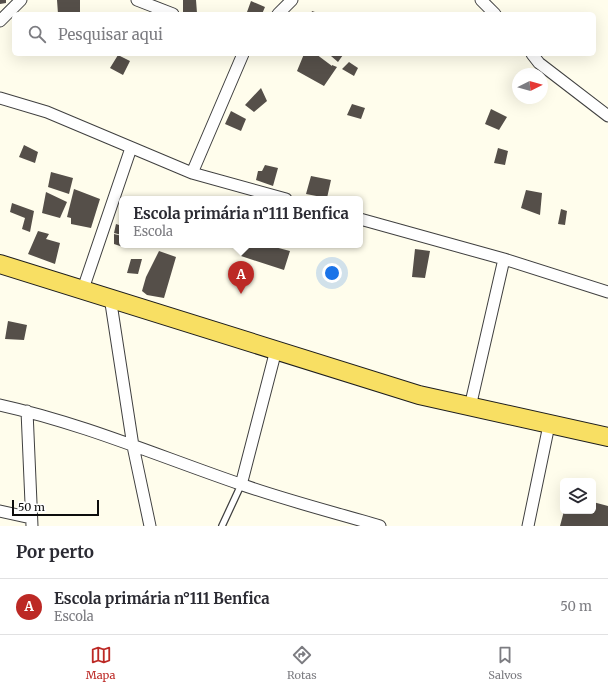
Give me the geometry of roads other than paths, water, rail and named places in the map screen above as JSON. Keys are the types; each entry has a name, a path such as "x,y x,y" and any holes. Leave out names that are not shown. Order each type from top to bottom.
{"main road":[{"path":"0,264 110,297 134,306 419,395 608,437"}],"street":[{"path":"0,21 21,0"},
{"path":"137,0 168,12"},
{"path":"280,12 292,0"},
{"path":"481,0 493,12"},
{"path":"192,174 242,56"},
{"path":"534,56 539,63 608,116"},
{"path":"0,98 47,112 192,174 275,196"},
{"path":"83,289 131,148"},
{"path":"363,220 504,259 608,292"},
{"path":"470,407 504,259"},
{"path":"110,297 134,446 150,526"},
{"path":"241,485 276,350"},
{"path":"0,405 27,411 134,446 241,485 380,526"},
{"path":"0,512 32,522 27,411"},
{"path":"528,526 549,425"}],"lane":[{"path":"222,526 241,485"}],"place":[{"name":"Escola primária n°111 Benfica","path":"241,294"}]}
